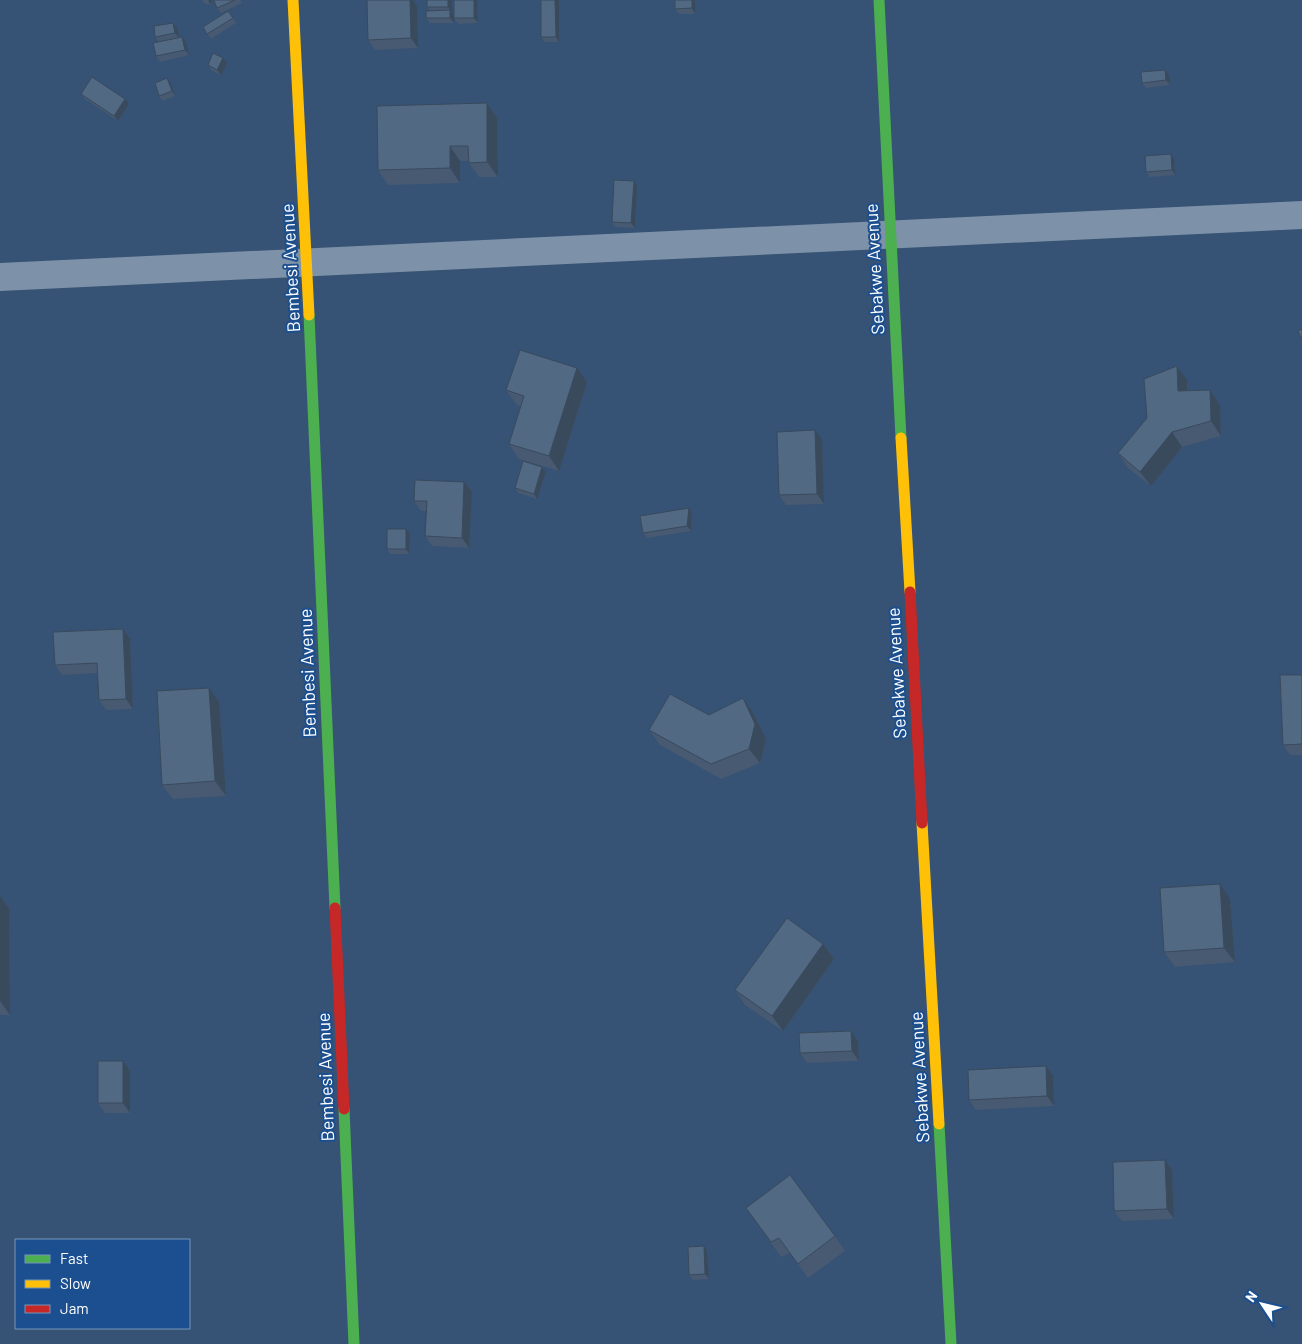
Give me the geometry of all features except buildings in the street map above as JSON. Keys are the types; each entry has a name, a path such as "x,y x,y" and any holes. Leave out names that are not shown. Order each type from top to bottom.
{"street":[{"name":"Bembesi Avenue","path":"293,0 307,262 354,1344"},
{"name":"Sebakwe Avenue","path":"879,0 890,235 951,1344"},
{"path":"0,277 1302,215"}],"traffic: fast":[{"path":"879,0 901,438"},
{"path":"309,315 335,908"},
{"path":"344,1109 354,1344"},
{"path":"939,1124 951,1344"}],"traffic: slow":[{"path":"293,0 309,315"},
{"path":"901,438 910,592"},
{"path":"922,823 939,1124"}],"traffic: jam":[{"path":"910,592 922,823"},
{"path":"335,908 344,1109"}]}
